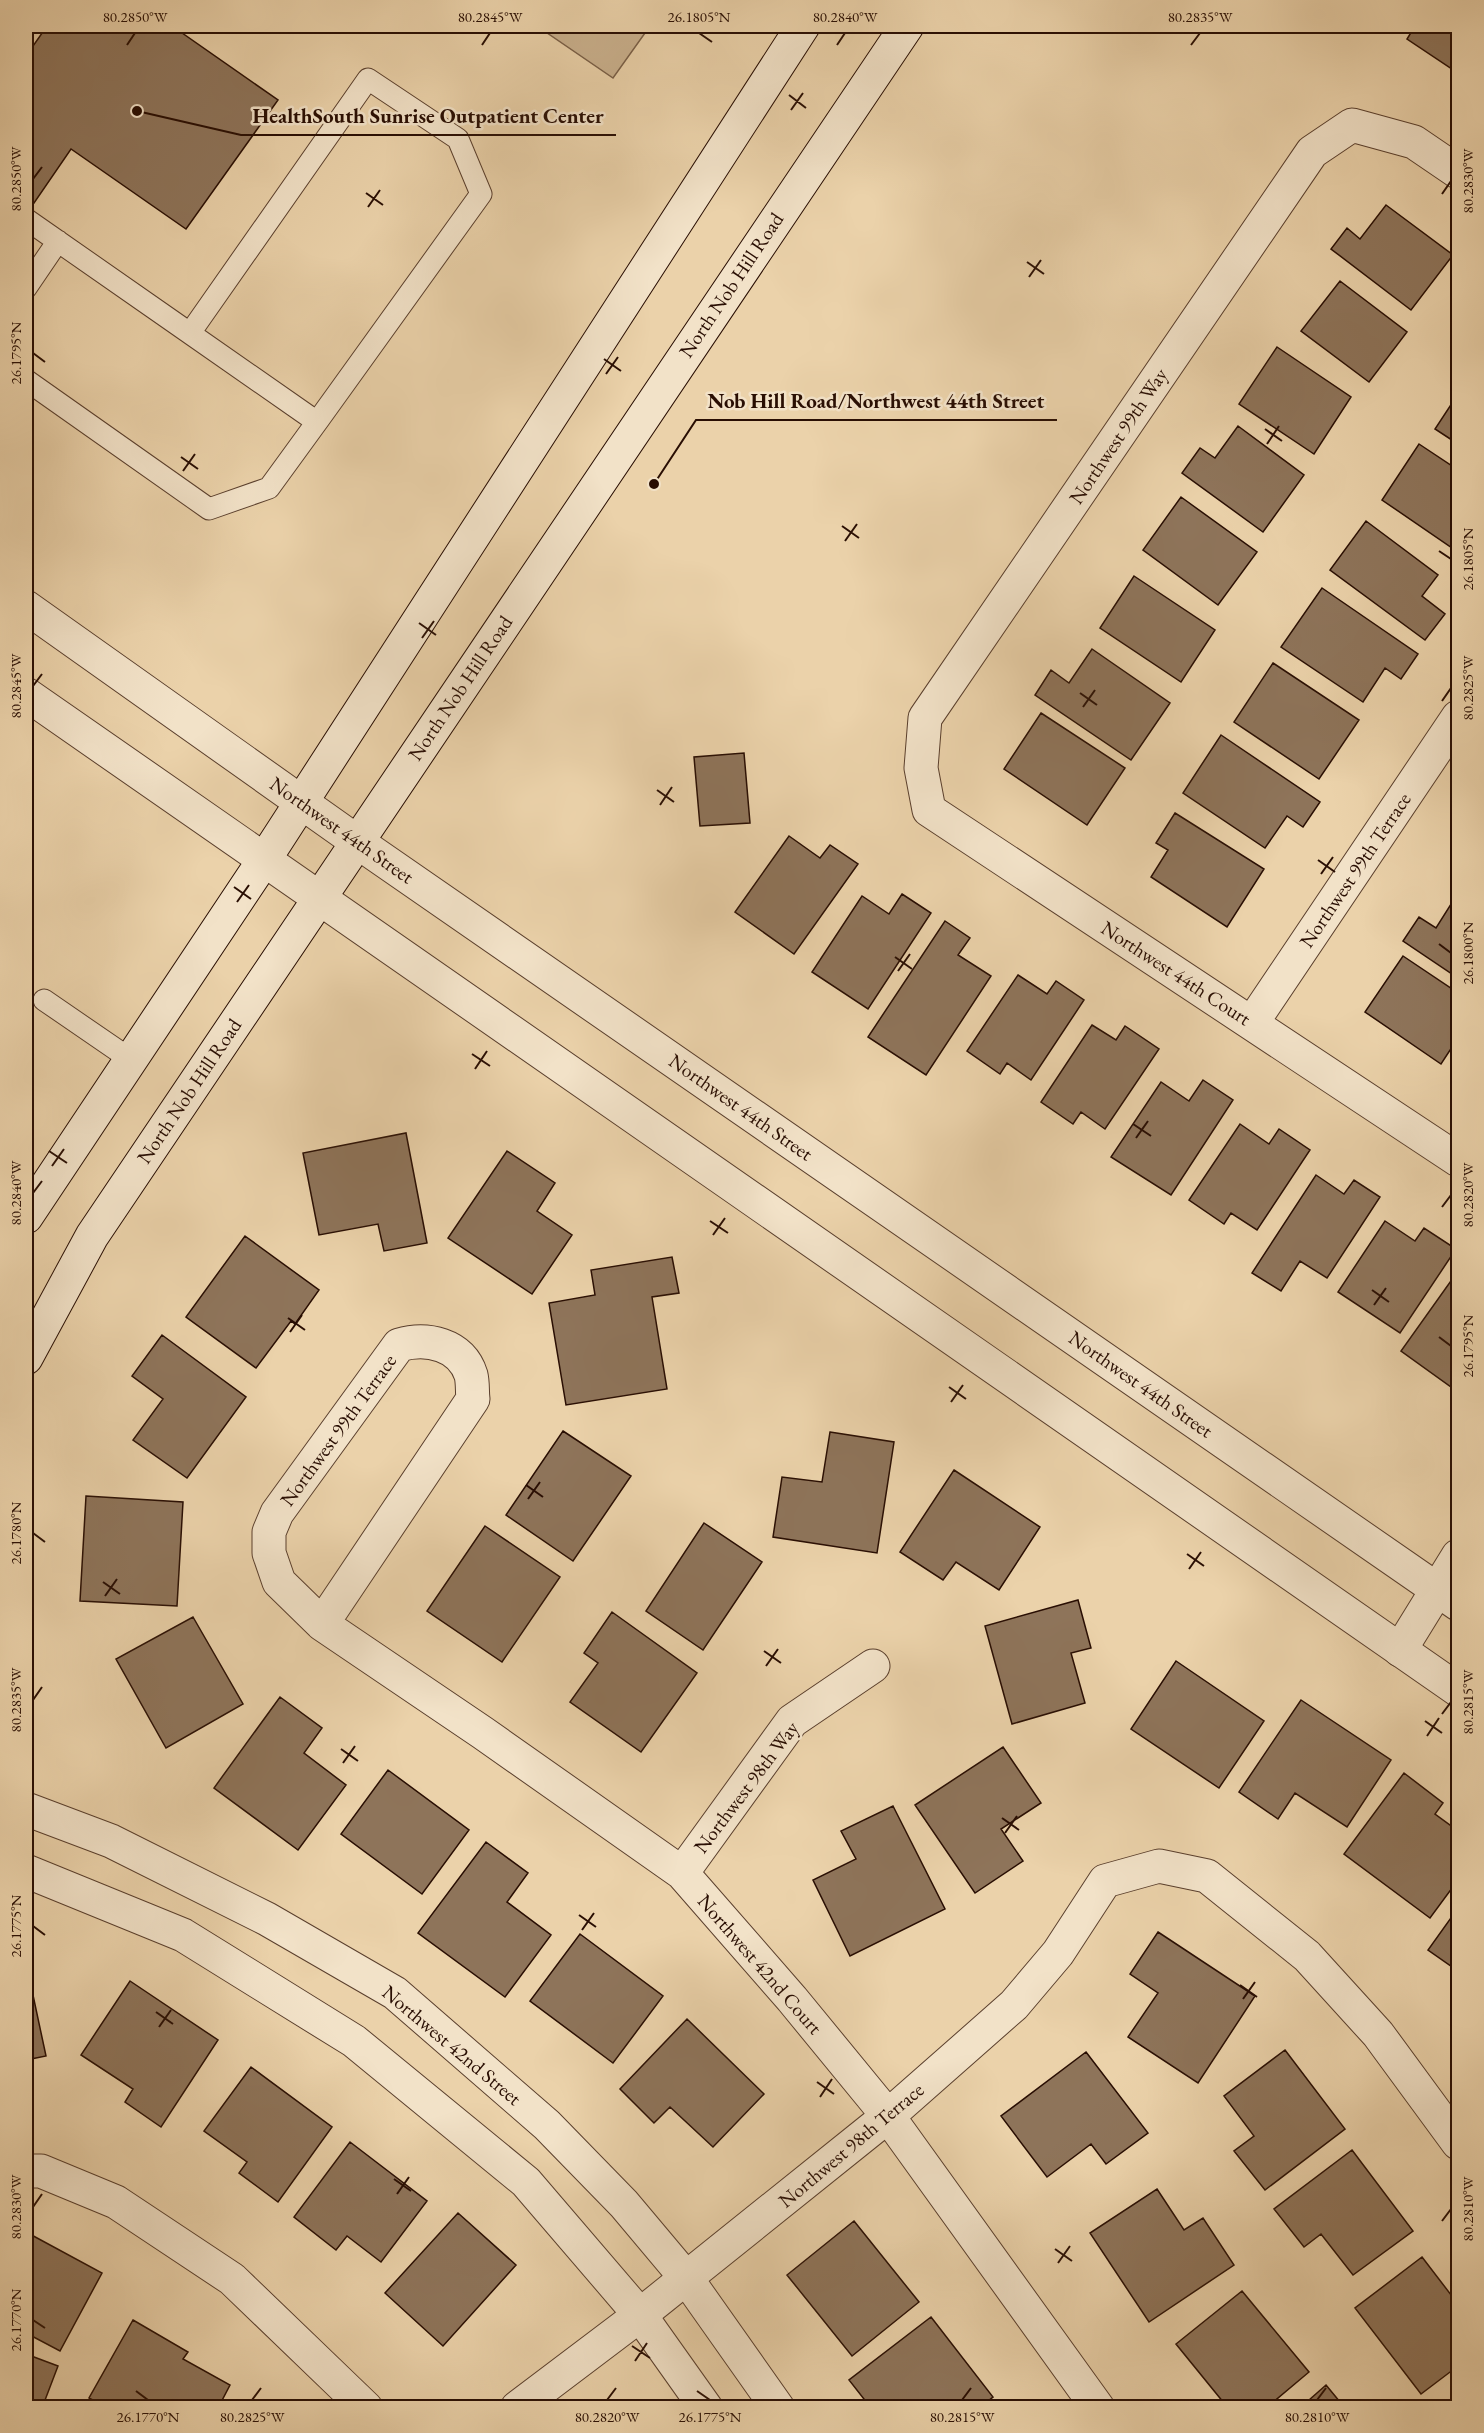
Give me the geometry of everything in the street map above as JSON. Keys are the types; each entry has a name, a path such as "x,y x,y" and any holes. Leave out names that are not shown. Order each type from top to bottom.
{"street":[{"path":"26,1217 264,860 803,26"},
{"name":"North Nob Hill Road","path":"26,1358 92,1236 907,26"},
{"name":"Northwest 99th Way","path":"921,768 925,718 1312,152 1352,125 1414,142 1458,172"},
{"name":"Northwest 44th Street","path":"26,607 356,841 1448,1597"},
{"path":"26,694 1458,1690"},
{"name":"Northwest 99th Terrace","path":"1252,1023 1458,717"},
{"name":"Northwest 44th Court","path":"921,768 929,810 1458,1160"},
{"name":"Northwest 99th Terrace","path":"429,1340 454,1351 468,1369 472,1378 472,1399 322,1624 279,1582 269,1553 269,1532 277,1514 399,1345 429,1340"},
{"path":"1400,1650 1448,1597 1458,1556"},
{"name":"Northwest 42nd Court","path":"322,1624 483,1733 682,1873 792,1999 888,2116 1098,2408"},
{"name":"Northwest 98th Way","path":"682,1873 792,1721 873,1666"},
{"name":"Northwest 42nd Street","path":"26,1809 111,1841 257,1914 395,1993 547,2125 624,2204 687,2278 777,2408"},
{"name":"Northwest 98th Terrace","path":"517,2408 640,2315 888,2116 1014,2005 1058,1953 1105,1881 1159,1866 1207,1876 1307,1956 1378,2034 1458,2143"},
{"path":"26,1871 183,1935 354,2042 526,2182 640,2315 706,2408"},
{"path":"26,2171 40,2171 117,2202 232,2279 366,2408"}],"lane":[{"path":"26,380 209,509 269,488 481,194 458,139 368,79 190,333"},
{"path":"26,219 318,422"},
{"path":"26,288 58,241"},
{"path":"44,1000 130,1059"}],"shaded area":[{"path":"537,26 650,26 613,78"}],"building":[{"path":"47,26 172,26 278,100 186,229 71,149 32,206 26,201 26,56"},
{"path":"1415,26 1458,26 1458,73 1407,39"},
{"path":"1386,205 1453,255 1411,310 1331,249 1347,228 1360,239"},
{"path":"1340,281 1407,332 1369,382 1301,331"},
{"path":"1277,347 1351,397 1314,454 1239,404"},
{"path":"1458,394 1458,444 1435,429"},
{"path":"1238,426 1304,475 1263,532 1182,473 1200,448 1215,458"},
{"path":"1419,444 1458,470 1458,552 1382,500"},
{"path":"1181,497 1257,552 1218,605 1143,550"},
{"path":"1366,521 1438,575 1422,596 1445,614 1425,640 1330,570"},
{"path":"1134,576 1215,630 1181,682 1100,628"},
{"path":"1322,588 1418,654 1401,679 1385,668 1363,702 1281,647"},
{"path":"1092,649 1170,703 1131,760 1035,695 1051,670 1069,683"},
{"path":"1273,663 1359,720 1319,779 1234,722"},
{"path":"1041,713 1125,768 1087,825 1004,769"},
{"path":"1221,735 1320,802 1303,827 1287,816 1265,848 1183,793"},
{"path":"744,753 750,823 700,826 694,757"},
{"path":"1175,813 1264,869 1227,927 1151,877 1168,850 1156,843"},
{"path":"789,836 820,858 830,845 858,864 794,954 735,912"},
{"path":"1458,893 1458,978 1403,941 1419,917 1436,928"},
{"path":"902,894 931,913 868,1009 812,972 862,896 889,914"},
{"path":"945,921 970,938 958,955 991,976 926,1075 868,1037"},
{"path":"1403,956 1458,993 1458,1038 1441,1064 1365,1012"},
{"path":"1018,975 1047,994 1056,981 1084,1000 1031,1080 1007,1063 1000,1074 967,1051"},
{"path":"1092,1025 1116,1040 1125,1026 1159,1049 1105,1129 1081,1112 1073,1124 1041,1102"},
{"path":"1203,1080 1233,1100 1171,1195 1111,1157 1161,1082 1189,1101"},
{"path":"1240,1124 1269,1144 1279,1129 1310,1150 1257,1230 1231,1213 1224,1224 1189,1200"},
{"path":"406,1133 427,1243 384,1251 378,1224 319,1235 303,1153"},
{"path":"507,1151 555,1183 537,1211 572,1235 532,1294 448,1238"},
{"path":"1316,1175 1344,1194 1354,1180 1380,1197 1327,1278 1300,1261 1281,1291 1252,1273"},
{"path":"1385,1221 1415,1241 1424,1228 1456,1249 1400,1333 1338,1292"},
{"path":"245,1236 319,1290 295,1324 291,1321 256,1368 186,1317"},
{"path":"672,1257 679,1293 652,1297 667,1389 566,1405 549,1303 595,1295 591,1270"},
{"path":"1458,1271 1458,1392 1401,1351"},
{"path":"162,1335 246,1397 187,1478 133,1440 163,1399 132,1376"},
{"path":"563,1431 631,1476 573,1561 506,1515"},
{"path":"830,1432 894,1442 877,1553 773,1537 782,1477 822,1482"},
{"path":"954,1470 1040,1527 999,1590 956,1562 943,1580 900,1552"},
{"path":"86,1496 183,1502 177,1606 80,1601"},
{"path":"704,1523 762,1562 703,1650 646,1611"},
{"path":"485,1526 560,1577 502,1662 427,1611"},
{"path":"1078,1600 1091,1648 1071,1653 1085,1703 1012,1724 985,1626"},
{"path":"612,1612 697,1673 641,1752 570,1702 598,1663 584,1653"},
{"path":"193,1617 243,1704 166,1748 116,1659"},
{"path":"1176,1661 1264,1721 1219,1788 1131,1729"},
{"path":"280,1697 322,1728 304,1753 346,1785 298,1850 214,1788"},
{"path":"1301,1700 1391,1760 1347,1827 1295,1793 1278,1819 1239,1792"},
{"path":"1003,1747 1041,1803 1001,1829 1023,1861 975,1893 915,1805"},
{"path":"388,1770 469,1830 422,1894 341,1834"},
{"path":"1404,1773 1443,1803 1435,1814 1458,1831 1458,1880 1430,1918 1344,1854"},
{"path":"893,1806 945,1909 850,1956 813,1880 856,1859 841,1831"},
{"path":"486,1842 528,1873 507,1902 551,1935 505,1997 418,1933"},
{"path":"1458,1908 1458,1971 1428,1950"},
{"path":"1158,1932 1255,1996 1198,2083 1128,2037 1158,1993 1130,1974"},
{"path":"580,1934 663,1996 613,2063 530,2001"},
{"path":"26,1968 46,2056 26,2060"},
{"path":"130,1981 218,2040 161,2127 125,2102 133,2089 81,2055"},
{"path":"687,2019 764,2094 713,2147 670,2107 654,2123 620,2089"},
{"path":"1285,2050 1345,2129 1265,2190 1234,2151 1254,2136 1224,2096"},
{"path":"1086,2052 1148,2133 1106,2164 1091,2144 1047,2177 1001,2116"},
{"path":"251,2067 332,2127 278,2202 239,2173 247,2162 204,2131"},
{"path":"350,2142 427,2201 381,2262 347,2236 336,2250 294,2217"},
{"path":"1352,2150 1413,2231 1353,2275 1321,2234 1304,2247 1274,2209"},
{"path":"1157,2189 1184,2230 1203,2218 1234,2265 1149,2322 1090,2233"},
{"path":"458,2213 516,2265 443,2346 385,2293"},
{"path":"854,2221 919,2302 852,2356 787,2275"},
{"path":"26,2232 102,2273 60,2351 26,2333"},
{"path":"1422,2257 1458,2304 1458,2366 1421,2394 1355,2308"},
{"path":"1242,2291 1309,2372 1266,2408 1228,2408 1176,2344"},
{"path":"931,2317 993,2397 979,2408 871,2408 849,2380"},
{"path":"133,2320 188,2352 183,2359 230,2385 218,2408 107,2408 89,2398"},
{"path":"26,2354 58,2366 42,2408 26,2408"},
{"path":"1326,2385 1345,2408 1300,2408"}],"place":[{"name":"HealthSouth Sunrise Outpatient Center","path":"137,111"},
{"name":"Nob Hill Road/Northwest 44th Street","path":"654,484"}]}
